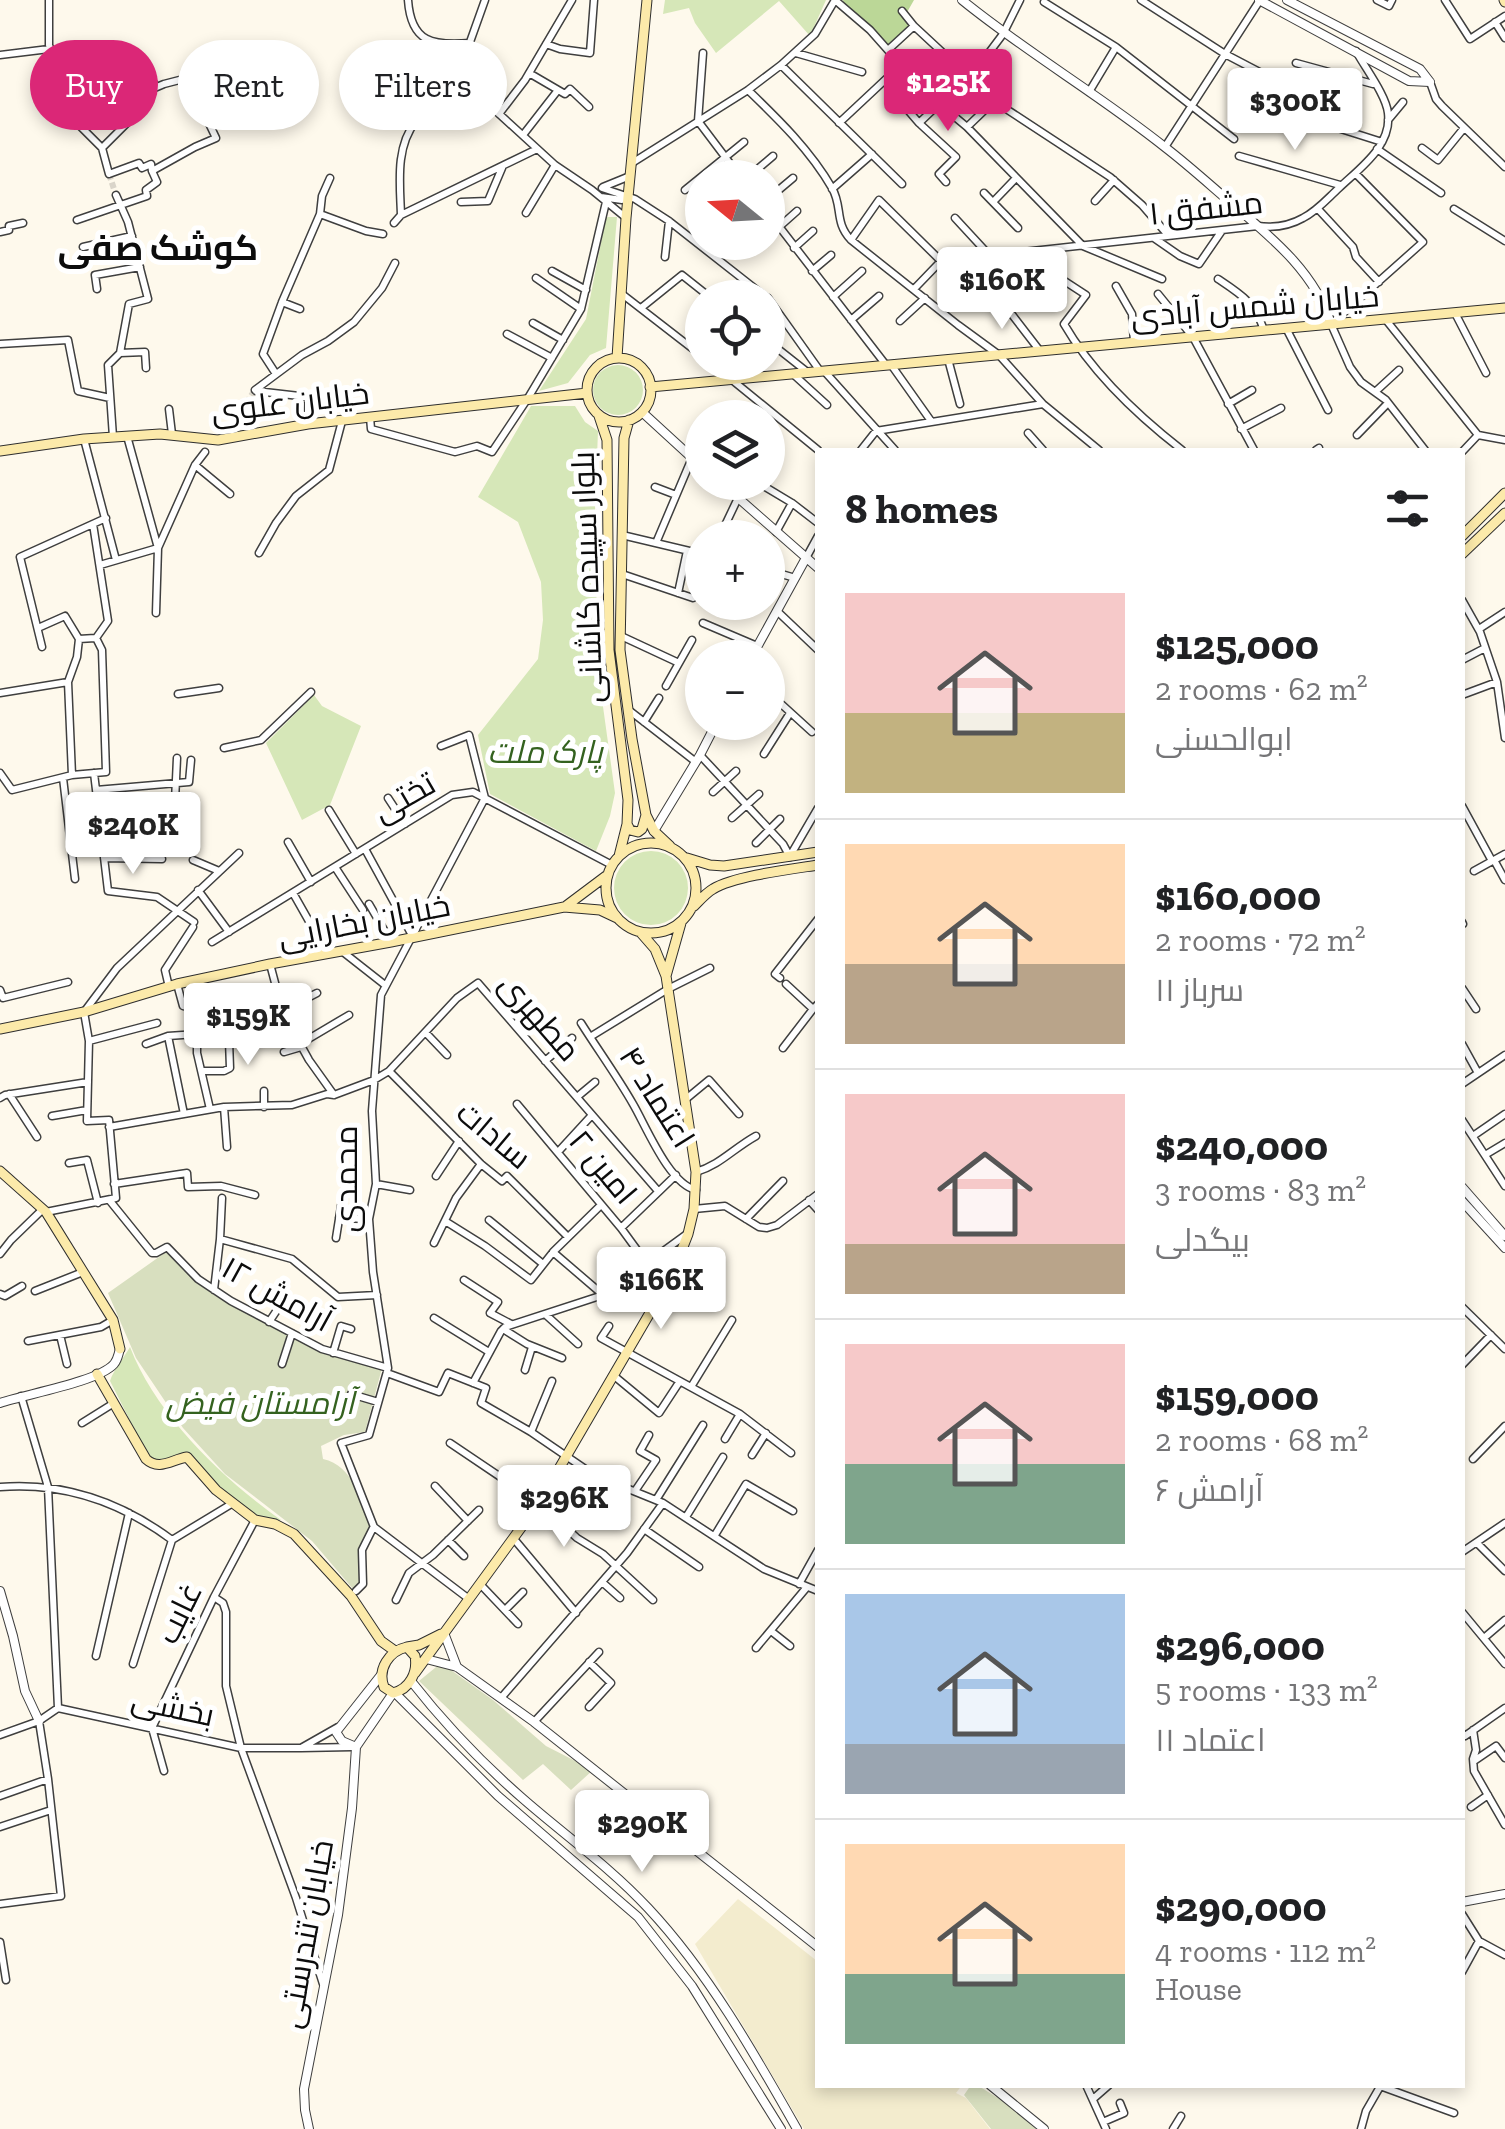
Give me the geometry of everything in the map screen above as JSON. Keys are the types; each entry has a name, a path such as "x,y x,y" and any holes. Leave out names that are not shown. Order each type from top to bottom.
{"main road":[{"path":"616,358 647,0"},
{"name":"خیابان شمس آبادی","path":"785,375 1504,308"},
{"path":"616,358 643,369 650,387 642,412 629,420 608,421 600,416 593,410 587,392 594,369 616,358"},
{"name":"خیابان شمس آبادی","path":"650,387 722,380"},
{"name":"خیابان علوی","path":"0,452 128,436 172,434 218,440 308,424 587,392"},
{"name":"بلوار سپیده کاشانی","path":"600,416 608,440 609,650 628,800 627,824 613,865"},
{"name":"بلوار سپیده کاشانی","path":"629,420 624,438 620,636 646,815 654,832 670,846"},
{"path":"1465,533 1505,493"},
{"path":"1465,551 1505,513"},
{"path":"627,824 630,830 638,832 646,815"},
{"path":"692,908 697,887 692,867 670,846 642,843 630,848 613,865 607,898 616,918 626,926 655,934 681,922 710,890 786,870 815,867"},
{"path":"686,858 718,866 815,853"},
{"name":"خیابان بخارایی","path":"564,907 613,865"},
{"name":"خیابان بخارایی","path":"0,1029 84,1012 270,964 564,907 600,910 616,918"},
{"path":"666,976 681,922"},
{"path":"444,1633 396,1651 381,1675 384,1687 395,1694 413,1677 539,1502 672,1276 688,1234 696,1172 686,1099 666,976 641,932"},
{"path":"0,1171 45,1211 113,1320 120,1349"},
{"path":"97,1374 146,1460 162,1465 186,1458 216,1490 254,1520 275,1524 294,1534 351,1596 380,1640 396,1651"},
{"path":"407,1647 416,1656 413,1677"}],"street":[{"path":"49,0 49,40"},
{"path":"408,0 412,25 427,40"},
{"path":"471,40 485,0"},
{"path":"507,103 572,0"},
{"path":"546,44 590,53 594,0"},
{"path":"632,163 748,90 795,53 816,34 835,0 870,30 925,92 967,126 1083,246 1162,279"},
{"path":"962,0 1003,34 1166,147 1258,226 1312,282 1350,367 1388,403 1424,448"},
{"path":"902,11 970,78 1003,34 1020,0"},
{"path":"1141,0 1267,76 1258,103 1379,146 1442,192"},
{"path":"1166,147 1259,0 1409,81 1430,82"},
{"path":"1288,0 1420,69 1436,98 1505,167"},
{"path":"1377,0 1391,3"},
{"path":"1445,0 1470,39 1505,16"},
{"path":"1044,2 1116,47 1234,138"},
{"path":"1495,22 1505,38"},
{"path":"888,50 914,26"},
{"path":"1089,92 1116,47"},
{"path":"1356,50 1388,109 1388,120"},
{"path":"0,55 30,51"},
{"path":"795,53 862,72"},
{"path":"703,54 698,122 726,158"},
{"path":"1296,63 1374,84"},
{"path":"839,123 901,64"},
{"path":"780,65 902,184"},
{"path":"529,73 564,94 570,89 589,107"},
{"path":"522,135 558,90"},
{"path":"748,90 800,142 832,189 840,224 851,240 999,355 1042,404 1097,448"},
{"path":"967,126 994,101 1114,180 1169,236"},
{"path":"900,102 956,157 939,174 946,182"},
{"path":"1388,120 1403,102"},
{"path":"920,124 940,103"},
{"name":"مشفق ۱","path":"942,261 1282,226 1304,218 1356,174 1379,146 1388,120"},
{"path":"507,121 556,165 626,218"},
{"path":"1422,148 1438,160 1464,128"},
{"path":"76,220 148,196 146,190 156,182 151,164 142,168 139,163 108,174 102,148 84,130"},
{"path":"102,148 119,130"},
{"path":"152,171 216,138 212,130"},
{"path":"401,215 400,164 411,130"},
{"path":"723,160 744,142"},
{"path":"394,223 401,215 538,149"},
{"path":"832,189 872,154"},
{"path":"768,160 773,156"},
{"path":"1238,156 1341,186"},
{"path":"526,213 556,165"},
{"path":"460,202 488,201 503,167"},
{"path":"1331,324 1422,242 1356,174"},
{"path":"592,190 630,176"},
{"path":"276,374 263,354 320,214 330,178"},
{"path":"785,184 792,178"},
{"path":"993,202 1016,178"},
{"path":"1095,201 1114,180"},
{"path":"602,188 628,196 669,221 744,280"},
{"path":"984,193 1018,228"},
{"path":"116,195 132,236 148,299 130,304 120,353"},
{"path":"603,200 622,200 628,196"},
{"path":"370,418 371,429 455,452 477,446 492,452 581,309 603,200"},
{"path":"851,240 880,200 942,261 914,289"},
{"path":"1318,208 1378,282"},
{"path":"1454,209 1505,241"},
{"path":"785,222 798,212"},
{"path":"320,214 383,234"},
{"path":"954,218 991,257"},
{"path":"665,256 669,221"},
{"path":"0,232 23,223"},
{"path":"1154,238 1199,264 1221,230"},
{"path":"794,248 813,231"},
{"path":"785,235 932,422"},
{"path":"83,247 132,236"},
{"path":"812,271 831,254"},
{"path":"1022,254 1086,295 1064,324 1078,348 1132,408 1180,448"},
{"path":"308,424 308,398 255,390 354,322 382,288 395,263"},
{"path":"96,289 95,276 140,267"},
{"path":"552,271 586,290"},
{"path":"833,297 862,271"},
{"path":"641,308 682,275 688,280"},
{"path":"536,278 581,309"},
{"path":"1218,279 1247,298 1264,330"},
{"path":"1116,286 1132,314 1134,342"},
{"path":"993,290 1040,351"},
{"path":"621,293 685,343"},
{"path":"1158,294 1193,337 1253,448"},
{"path":"851,320 880,296"},
{"path":"900,321 925,298"},
{"path":"282,302 300,310"},
{"path":"1504,308 1505,321"},
{"path":"1455,313 1486,373"},
{"path":"1385,319 1478,435 1505,439"},
{"path":"785,322 822,371 893,448"},
{"path":"533,324 563,340"},
{"path":"1286,328 1328,410"},
{"path":"507,334 552,358"},
{"path":"0,344 68,340 78,391 110,398"},
{"path":"112,437 110,361 120,353 145,352 146,368"},
{"path":"785,354 808,372"},
{"path":"948,360 960,404"},
{"path":"1375,392 1399,370"},
{"path":"793,374 827,405"},
{"path":"733,380 816,448"},
{"path":"1228,404 1252,390"},
{"path":"1356,435 1388,403"},
{"path":"863,448 876,431 1042,404"},
{"path":"170,408 172,434"},
{"path":"1241,429 1281,408"},
{"path":"642,412 685,452"},
{"path":"259,553 296,496 329,470 342,420"},
{"path":"1028,433 1041,448"},
{"path":"1465,449 1478,435"},
{"path":"128,436 158,548 156,613"},
{"path":"84,439 116,560"},
{"path":"158,548 204,452"},
{"path":"195,465 230,494"},
{"path":"656,543 685,474"},
{"path":"656,487 676,495"},
{"path":"740,500 763,520"},
{"path":"785,500 815,522"},
{"path":"783,520 792,504"},
{"path":"809,517 815,510"},
{"path":"42,647 20,557 106,518"},
{"path":"79,640 96,638 108,621 92,524"},
{"path":"622,535 685,550"},
{"path":"785,540 815,566"},
{"path":"785,596 815,542"},
{"path":"100,565 158,548"},
{"path":"678,593 685,560"},
{"path":"621,574 685,595"},
{"path":"785,575 795,578"},
{"path":"1478,629 1505,612"},
{"path":"1466,613 1478,629 1497,682 1505,738"},
{"path":"38,628 65,616 79,640 68,682 72,776"},
{"path":"785,619 815,647"},
{"path":"702,622 744,640"},
{"path":"620,636 679,663"},
{"path":"0,774 12,790 106,772 102,650 96,638"},
{"path":"1465,658 1485,648"},
{"path":"666,686 685,652"},
{"path":"0,693 68,682"},
{"path":"1465,694 1497,682"},
{"path":"178,694 219,688"},
{"path":"224,748 261,740 311,692"},
{"path":"644,722 659,698"},
{"path":"785,708 812,732"},
{"path":"628,709 725,782 783,844 790,857"},
{"path":"764,754 791,713"},
{"path":"440,746 469,735 485,798"},
{"path":"654,832 708,740"},
{"path":"175,801 177,758"},
{"path":"96,790 189,782 191,760"},
{"path":"713,792 736,772"},
{"path":"94,773 108,892 158,896 194,924 165,970 183,1006 196,1010 198,1052 210,1109"},
{"path":"63,778 75,879"},
{"name":"تختی","path":"212,942 452,795 473,792 613,865"},
{"path":"732,818 759,794"},
{"path":"388,798 405,824"},
{"name":"محمدی","path":"387,1370 369,1219 376,1184 372,1111 381,995 485,798"},
{"path":"329,810 356,854"},
{"path":"1465,811 1505,880"},
{"path":"790,857 815,813"},
{"path":"756,843 780,819"},
{"path":"100,821 187,828"},
{"path":"288,842 311,882"},
{"path":"365,848 414,938"},
{"path":"52,1116 87,1110 89,1041 84,1012 117,968 239,853"},
{"path":"1474,871 1505,854"},
{"path":"104,858 162,859"},
{"path":"193,860 219,871"},
{"path":"335,867 391,942"},
{"path":"198,890 228,932"},
{"path":"292,893 327,954"},
{"path":"784,1048 815,1007 775,974 815,922"},
{"path":"342,952 385,985"},
{"path":"270,964 282,1011 334,1094"},
{"path":"590,1038 668,989 710,968"},
{"path":"0,990 3,998 68,982"},
{"name":"مطهری","path":"87,1110 88,1121 109,1123 224,1106 264,1108 299,1104 334,1094 388,1071 457,998 478,982 658,1191"},
{"path":"1465,992 1476,1009"},
{"path":"282,1011 317,993"},
{"path":"202,1071 230,1068 228,1012"},
{"path":"284,1052 350,1015"},
{"path":"89,1041 157,1022"},
{"name":"اعتماد ۴","path":"582,1023 651,1134 653,1144 686,1188 696,1190"},
{"path":"426,1033 447,1055"},
{"path":"146,1044 168,1036 197,1034"},
{"path":"168,1036 184,1114"},
{"path":"545,1061 572,1038"},
{"path":"1465,1050 1478,1074"},
{"path":"1465,1082 1504,1058"},
{"name":"سادات","path":"388,1071 482,1164 502,1181 507,1176 568,1237"},
{"path":"686,1099 709,1080 739,1114"},
{"path":"0,1098 88,1082"},
{"path":"577,1098 595,1082"},
{"path":"264,1091 264,1108"},
{"path":"9,1094 37,1138"},
{"name":"امین ۲","path":"517,1104 648,1264"},
{"path":"224,1106 227,1147"},
{"path":"1473,1136 1505,1114"},
{"path":"558,1152 592,1116"},
{"path":"0,1254 45,1211 112,1200 109,1123"},
{"path":"1465,1124 1505,1186"},
{"path":"696,1172 720,1162 756,1136"},
{"path":"436,1176 459,1141"},
{"path":"1485,1155 1505,1144"},
{"path":"69,1163 87,1160 98,1202"},
{"path":"434,1242 456,1198 482,1164"},
{"path":"114,1184 186,1173 188,1186 221,1186 255,1195"},
{"path":"621,1228 676,1175"},
{"path":"746,1219 782,1181"},
{"path":"376,1184 410,1190"},
{"path":"1465,1191 1505,1236"},
{"path":"336,1238 343,1194"},
{"path":"694,1209 725,1206 760,1227 777,1225 815,1196"},
{"path":"214,1291 222,1198"},
{"name":"آرامش ۱۲","path":"112,1200 154,1254 167,1247 214,1291 292,1334 332,1353 440,1392 448,1374 473,1383"},
{"path":"809,1200 815,1207"},
{"path":"445,1220 531,1280 553,1252 601,1205"},
{"path":"1465,1206 1505,1248"},
{"path":"339,1218 369,1219"},
{"path":"489,1220 544,1264"},
{"path":"688,1234 604,1295 503,1329 473,1383 486,1388 481,1404 594,1475 660,1502 764,1569 815,1590"},
{"path":"220,1240 292,1259 338,1297 377,1295"},
{"path":"553,1252 604,1295"},
{"path":"35,1291 82,1272"},
{"path":"464,1280 498,1302 490,1313 512,1325"},
{"path":"0,1294 5,1296 22,1286"},
{"path":"269,1322 279,1307"},
{"path":"545,1314 578,1344"},
{"path":"1465,1314 1505,1349"},
{"path":"434,1318 490,1352"},
{"path":"28,1341 101,1327 113,1320"},
{"path":"690,1387 732,1320"},
{"path":"332,1353 341,1326 351,1329"},
{"path":"609,1326 601,1338 740,1414 791,1453"},
{"path":"503,1329 562,1358"},
{"path":"282,1364 292,1334"},
{"path":"60,1335 67,1364"},
{"path":"1465,1362 1491,1335"},
{"path":"526,1370 532,1346"},
{"path":"0,1402 97,1374 113,1365 120,1349"},
{"path":"387,1370 369,1435 341,1443 374,1527 469,1599"},
{"path":"613,1374 659,1412 680,1382"},
{"path":"531,1432 552,1381"},
{"path":"352,1394 378,1402"},
{"path":"0,1735 58,1708 48,1487 22,1396"},
{"path":"82,1423 114,1403"},
{"path":"725,1439 740,1414"},
{"path":"502,1698 644,1530 703,1425"},
{"path":"1473,1459 1505,1426"},
{"path":"752,1455 766,1434"},
{"path":"634,1491 656,1460 640,1451 649,1436"},
{"path":"450,1442 539,1502 653,1600"},
{"path":"686,1517 723,1457"},
{"path":"716,1535 746,1484 793,1511"},
{"path":"435,1486 468,1521"},
{"path":"0,1487 48,1487 86,1495 130,1513 172,1540"},
{"path":"134,1664 172,1540 232,1503"},
{"path":"396,1600 409,1573 478,1510"},
{"path":"96,1656 130,1513"},
{"name":"غایب","path":"152,1728 254,1520"},
{"path":"1465,1550 1505,1524"},
{"path":"356,1590 363,1584 362,1550 374,1527"},
{"path":"644,1530 700,1567"},
{"path":"514,1538 576,1613"},
{"path":"448,1540 464,1556"},
{"path":"1477,1543 1505,1571"},
{"path":"756,1648 803,1585 815,1557"},
{"path":"602,1582 620,1598"},
{"path":"480,1584 518,1624"},
{"path":"0,1592 25,1692 39,1720 61,1896 0,1904"},
{"path":"504,1610 522,1592"},
{"path":"214,1596 226,1612 226,1686 241,1748 324,1987"},
{"path":"1465,1616 1505,1664"},
{"path":"1484,1638 1505,1620"},
{"path":"771,1632 790,1646"},
{"path":"444,1633 457,1667"},
{"path":"534,1722 599,1652"},
{"path":"426,1659 457,1667 502,1698 815,1945"},
{"path":"589,1662 611,1683 590,1707"},
{"path":"381,1675 339,1726 338,1739 356,1746 395,1694 498,1796 638,1917 692,1986 781,2129"},
{"path":"413,1677 438,1716 520,1796 620,1880 670,1933 746,2042 797,2129"},
{"name":"بخشی","path":"58,1708 241,1748 356,1746"},
{"path":"1465,1736 1505,1708"},
{"path":"302,1748 339,1726"},
{"path":"152,1728 164,1772"},
{"path":"1473,1730 1474,1764 1505,1824"},
{"name":"خیابان تندرستی","path":"309,2129 304,2089 340,1898 356,1746"},
{"path":"1465,1765 1474,1764 1496,1746 1505,1758"},
{"path":"0,1795 48,1778"},
{"path":"1471,1808 1488,1795"},
{"path":"0,1827 52,1810"},
{"path":"1465,1901 1505,1894"},
{"path":"1465,1919 1479,1941 1505,1956"},
{"path":"800,1934 815,1933"},
{"path":"1465,1967 1479,1941"},
{"path":"0,1942 6,1980"},
{"path":"994,2088 1044,2129"},
{"path":"1087,2088 1105,2126 1124,2113 1120,2103"},
{"path":"1093,2100 1106,2088"},
{"path":"1361,2129 1379,2088"},
{"path":"1386,2088 1454,2112"},
{"path":"1173,2129 1180,2116"}],"shaded area":[{"path":"738,1899 815,1959 815,2088 960,2088 956,2093 966,2098 990,2129 804,2129 695,1944"}],"green space":[{"path":"665,0 826,0 810,36 779,1 716,53 689,8 663,14"},
{"path":"843,0 914,0 906,14 913,26 888,49"},
{"path":"606,217 617,217 606,348 590,355 568,383 539,391 586,319"},
{"path":"618,365 635,373 643,390 635,407 618,415 601,407 593,390 601,373"},
{"name":"پارک ملت","path":"531,406 575,406 585,422 598,431 594,535 600,685 615,793 596,851 490,794 478,735 538,659 543,620 541,582 518,522 478,497"},
{"path":"314,695 322,706 361,726 330,805 302,820 266,743"},
{"path":"651,851 665,853 677,862 686,874 686,902 677,914 665,923 651,925 637,923 625,914 616,902 614,888 616,874 625,862 637,853"},
{"name":"آرامستان فیض","path":"166,1252 226,1302 325,1353 382,1368 365,1432 344,1435 321,1446 323,1459 342,1469 355,1486 371,1527 361,1554 360,1583 353,1589 312,1541 225,1474 183,1428 136,1358 108,1293"},
{"path":"130,1347 156,1397 194,1444 281,1520 257,1519 192,1461 156,1463 148,1456 110,1381"},
{"path":"441,1663 493,1700 546,1746 593,1770 571,1790 543,1764 523,1780 419,1681"},
{"path":"969,2088 982,2088 1014,2108 1036,2129 991,2129 964,2095"}],"tunnel":[{"path":"109,174 116,195"},
{"path":"219,439 255,390"}],"district":[{"name":"کوشک صفی","path":"158,248"}]}
